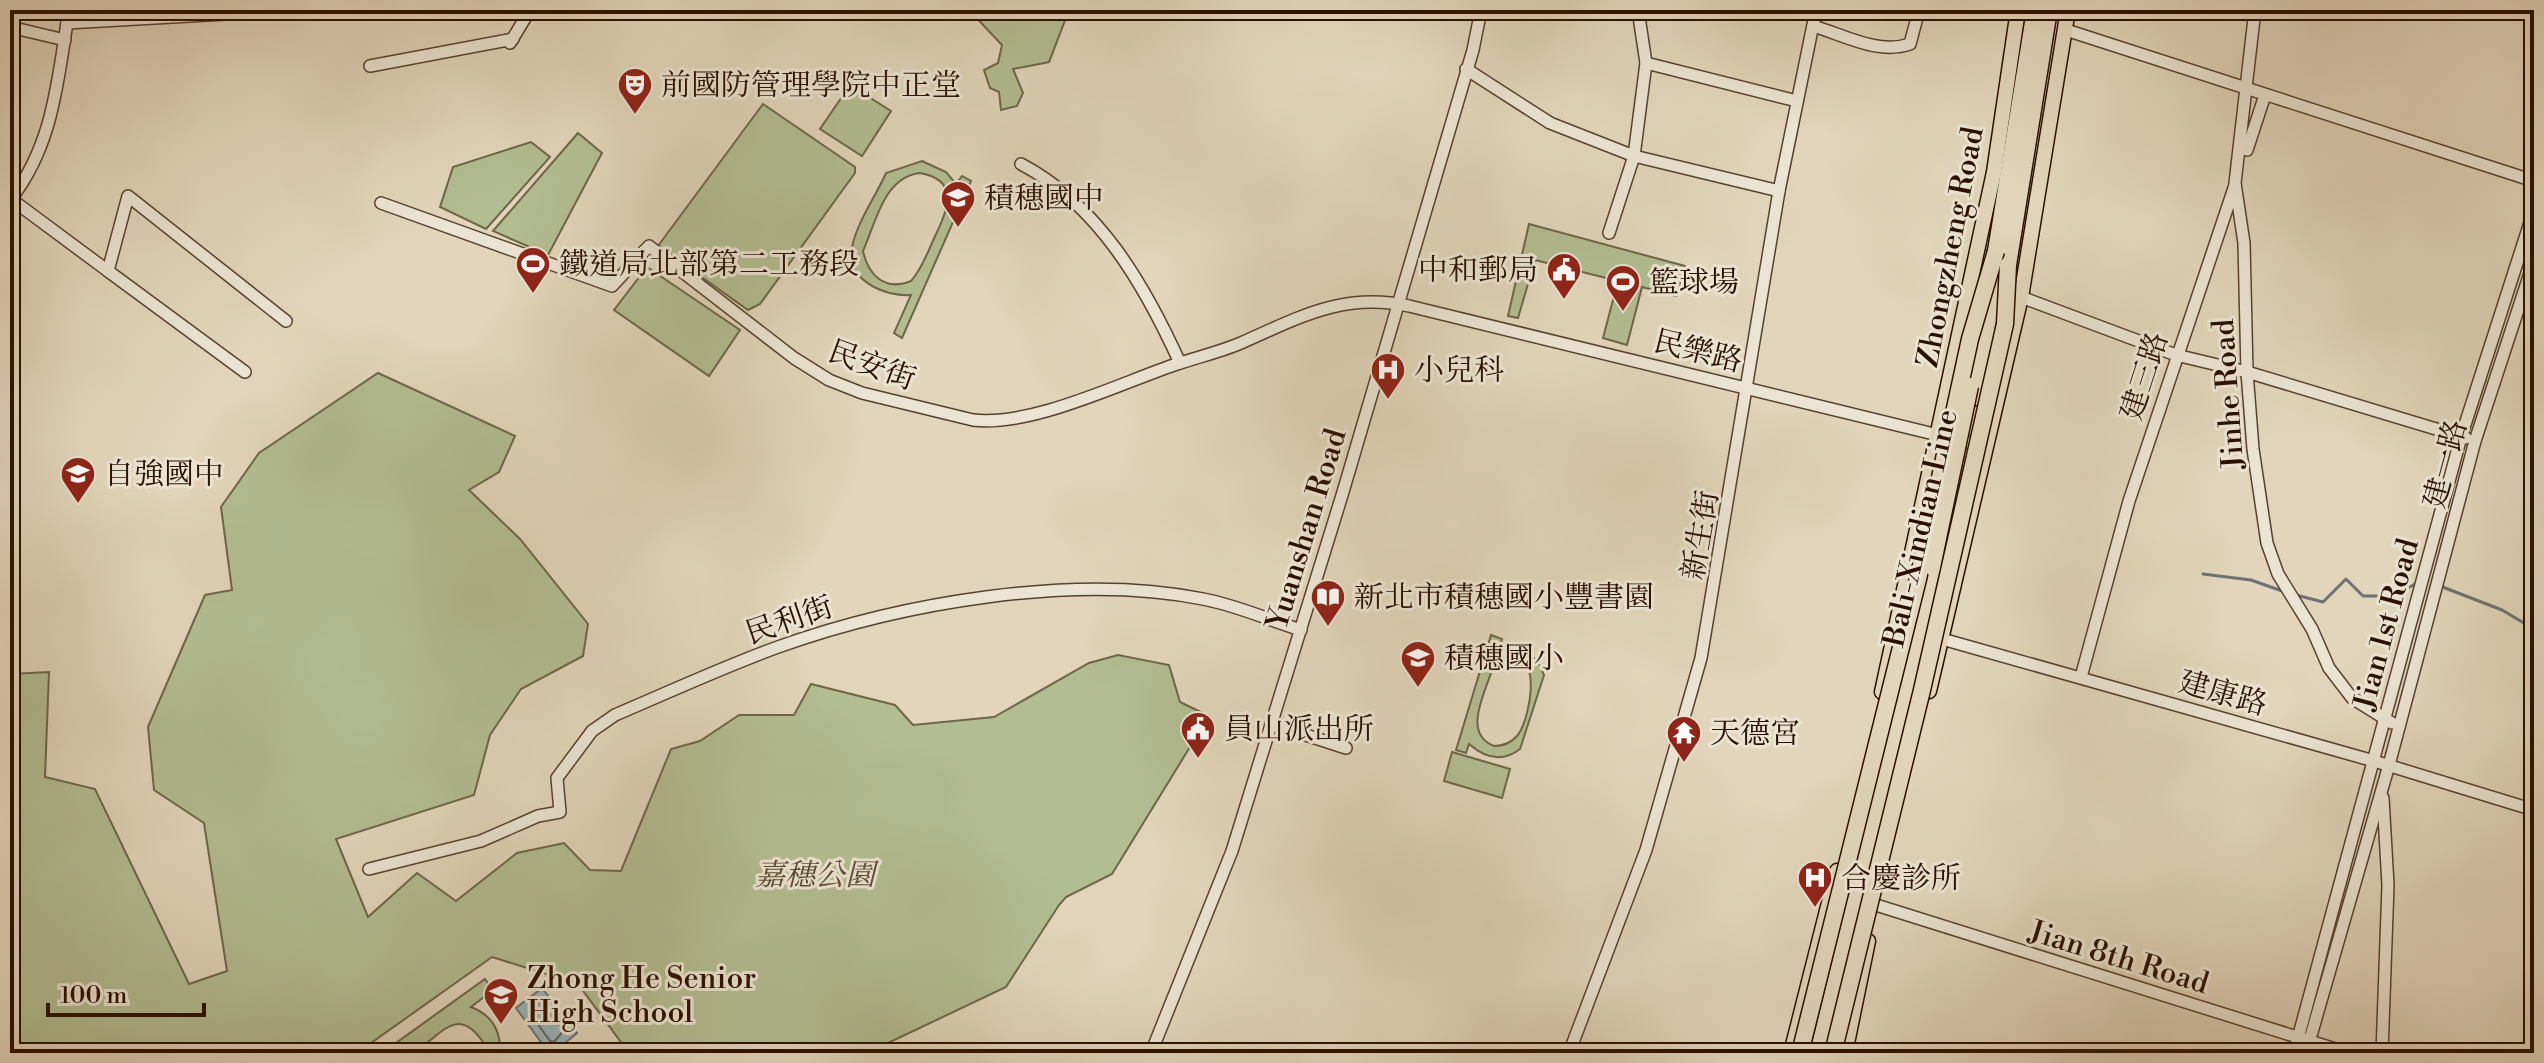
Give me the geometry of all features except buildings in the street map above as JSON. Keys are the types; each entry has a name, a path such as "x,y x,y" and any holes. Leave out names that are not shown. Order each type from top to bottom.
{"highway":[{"name":"Bali-Xindian Line","path":"1809,1053 1928,583 1996,251 2035,10"},
{"name":"Bali-Xindian Line","path":"1820,1053 1912,687 2008,265 2049,10"},
{"path":"1800,1053 1918,579 1970,339 1996,251"},
{"path":"1833,1053 1922,690 2002,339 2008,265"},
{"path":"1820,1053 1921,634"}],"main road":[{"name":"Zhongzheng Road","path":"1791,1053 1897,627 1994,172 2018,10"},
{"path":"1921,634 1964,441 2020,160 2042,10"},
{"path":"1845,1053 1876,905 1943,640 2021,297 2068,10"}],"street":[{"path":"245,372 10,199 24,183 47,131 68,16 295,10"},
{"path":"370,66 510,43 530,10"},
{"name":"Yuanshan Road","path":"1151,1053 1213,902 1272,724 1398,304 1481,10"},
{"path":"1609,233 1634,156 1646,63 1638,10"},
{"name":"新生街","path":"1569,1053 1631,893 1674,760 1712,607 1779,191 1816,10"},
{"path":"1813,26 1874,47 1893,49 1910,44 1919,10"},
{"name":"Jinhe Road","path":"2255,10 2248,49 2247,88 2235,183 2244,243 2247,372 2267,543 2329,668 2352,698 2399,728"},
{"path":"10,27 65,40"},
{"path":"2066,30 2534,181"},
{"path":"1646,63 1797,101"},
{"path":"1466,69 1550,123 1634,156 1779,191"},
{"name":"建三路","path":"2081,677 2129,501 2265,95"},
{"path":"1021,164 1055,184 1113,244 1155,307 1180,363"},
{"path":"108,271 128,196 286,321"},
{"name":"民安街","path":"381,203 612,286 649,246 794,358 829,380 862,393 990,422 1066,404 1239,344 1339,302 1398,304"},
{"name":"Jian 1st Road","path":"2294,1053 2305,1044 2374,761 2461,437 2534,210"},
{"name":"建一路","path":"2399,728 2475,441 2534,261"},
{"path":"2021,297 2176,355 2247,372 2475,441"},
{"name":"民樂路","path":"1398,304 1987,447"},
{"name":"民利街","path":"369,869 481,841 538,816 560,812 557,778 592,731 615,715 778,647 860,622 1010,594 1090,587 1204,599 1301,630"},
{"name":"建康路","path":"1897,627 2389,765 2534,810"},
{"path":"1272,724 1346,748"},
{"name":"Jian 1st Road","path":"2382,790 2399,728"},
{"path":"2305,1044 2382,790"},
{"path":"2382,790 2388,885 2382,1053"},
{"name":"Jian 8th Road","path":"1876,905 2305,1044 2348,1053"}],"green space":[{"path":"969,10 1069,10 1049,62 1013,69 1023,93 1017,106 1001,110 999,92 990,88 984,70 998,63 1002,45"},
{"path":"850,85 891,111 862,156 820,129"},
{"path":"763,104 855,167 855,173 760,304 748,310 658,246"},
{"path":"578,133 602,153 548,255 493,231"},
{"path":"531,142 550,157 486,229 440,207 453,167"},
{"path":"922,161 946,172 956,184 962,176 971,181 902,338 894,333 911,295 890,293 869,284 855,269 851,259 858,228 886,173","holes":["920,173 934,177 943,184 947,201 942,222 918,272 911,281 901,284 879,279 873,274 863,251 883,203 898,183 908,176"]},
{"path":"1529,224 1685,266 1676,296 1642,287 1627,345 1603,338 1618,281 1535,260 1518,318 1508,316"},
{"path":"647,267 740,330 709,376 614,310"},
{"name":"嘉穗公園","path":"378,373 515,436 499,472 469,490 520,539 588,624 583,656 521,689 490,735 474,795 336,839 368,917 417,873 456,901 517,853 564,843 590,870 621,871 671,749 700,741 739,715 794,715 811,684 895,705 913,725 994,717 1089,663 1118,655 1169,665 1180,702 1209,716 1112,874 1066,897 1006,987 867,1053 629,1053 578,984 492,957 357,1053 10,1053 10,674 49,672 45,777 95,789 189,984 227,971 204,823 154,790 148,727 205,595 232,590 221,507 259,453"},
{"path":"1491,635 1502,639 1499,649 1515,648 1527,652 1537,661 1544,675 1520,749 1500,757 1481,753 1469,744 1466,753 1456,750","holes":["1512,659 1525,663 1531,689 1525,721 1515,738 1506,744 1494,746 1484,740 1477,723 1492,670"]},
{"path":"1452,752 1510,769 1502,798 1444,781"},
{"path":"485,979 493,990 471,1007 485,1014 494,1025 500,1053 482,1053 483,1042 472,1030 463,1025 454,1025 408,1053 382,1053"}],"water":[{"path":"542,988 577,1033 553,1053 549,1053 516,1008"}],"waterway":[{"path":"2203,574 2251,580 2285,592"},
{"path":"2296,595 2323,602 2346,579 2363,596 2393,596 2417,583"},
{"path":"2440,586 2502,610 2534,629"}],"place":[{"name":"前國防管理學院中正堂","path":"635,116"},
{"name":"積穗國中","path":"958,229"},
{"name":"鐵道局北部第二工務段","path":"533,295"},
{"name":"中和郵局","path":"1564,301"},
{"name":"籃球場","path":"1623,313"},
{"name":"小兒科","path":"1388,401"},
{"name":"自強國中","path":"78,505"},
{"name":"新北市積穗國小豐書園","path":"1328,628"},
{"name":"積穗國小","path":"1418,689"},
{"name":"員山派出所","path":"1198,760"},
{"name":"天德宮","path":"1684,764"},
{"name":"合慶診所","path":"1815,909"},
{"name":"Zhong He Senior High School","path":"501,1026"}]}
